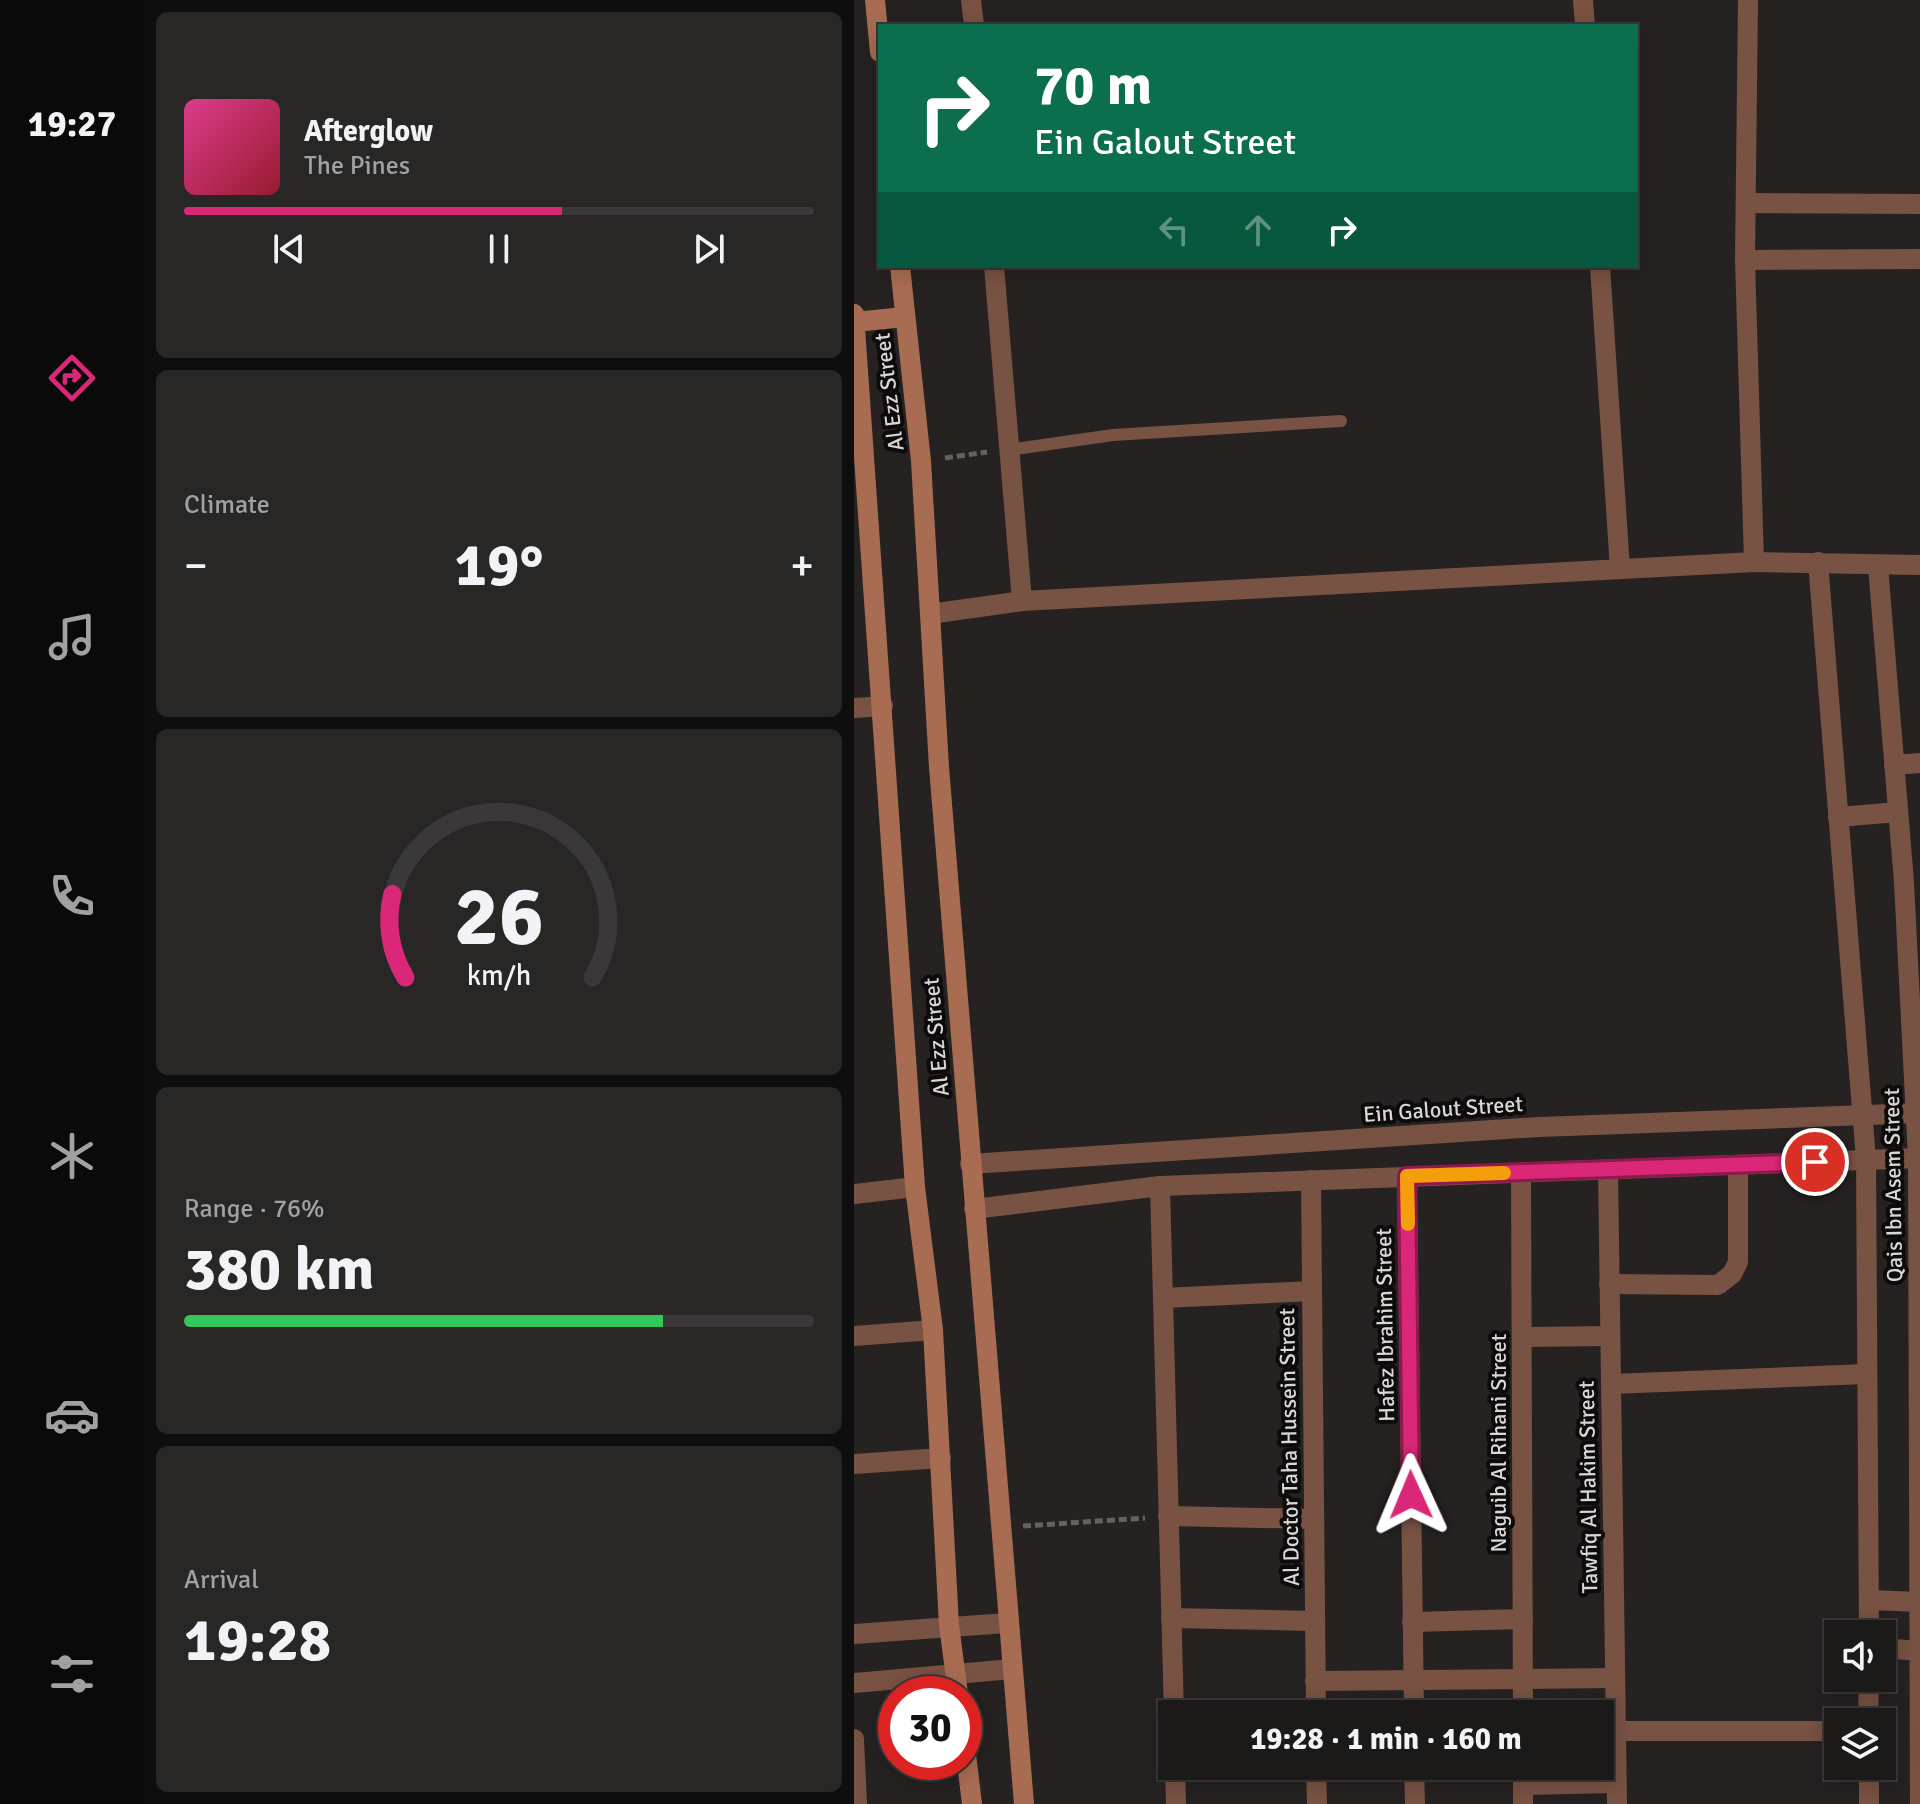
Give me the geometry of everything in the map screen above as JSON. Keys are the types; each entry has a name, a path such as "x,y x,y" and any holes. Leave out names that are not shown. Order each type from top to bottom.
{"main road":[{"path":"875,0 878,31"},
{"name":"Al Ezz Street","path":"900,268 921,461 939,767 1024,1804"},
{"name":"Al Ezz Street","path":"854,314 859,438 883,706 915,1187 933,1330 949,1625 956,1676"},
{"path":"855,322 904,317"},
{"path":"969,1780 972,1804"}],"street":[{"path":"971,0 974,24"},
{"path":"1583,0 1585,24"},
{"path":"1748,0 1745,260 1754,562"},
{"path":"1746,203 1920,204"},
{"path":"1745,260 1920,259"},
{"path":"994,268 1022,601"},
{"path":"1600,268 1620,569"},
{"path":"930,614 1022,601 1754,562 1920,565"},
{"name":"Qais Ibn Asem Street","path":"1818,562 1866,1159 1869,1620"},
{"name":"Qais Ibn Asem Street","path":"1878,566 1918,1113 1920,1804"},
{"path":"854,708 883,706"},
{"path":"1894,765 1920,763"},
{"path":"1838,817 1898,812"},
{"name":"Ein Galout Street","path":"970,1164 1539,1127 1918,1113"},
{"path":"974,1209 1160,1186 1919,1158"},
{"path":"1609,1284 1718,1285 1732,1274 1738,1262 1738,1166"},
{"name":"Tawfiq Al Hakim Street","path":"1608,1169 1617,1804"},
{"name":"Naguib Al Rihani Street","path":"1521,1172 1523,1700"},
{"name":"Hafez Ibrahim Street","path":"1407,1176 1414,1700"},
{"name":"Al Doctor Taha Hussein Street","path":"1311,1180 1316,1700"},
{"path":"1160,1186 1174,1700"},
{"path":"854,1194 915,1187"},
{"path":"1163,1298 1312,1291"},
{"path":"854,1336 933,1330"},
{"path":"1522,1337 1610,1336"},
{"path":"1611,1384 1867,1374"},
{"path":"854,1464 941,1458"},
{"path":"1168,1516 1314,1519"},
{"path":"1869,1600 1920,1602"},
{"path":"1171,1618 1315,1621"},
{"path":"1412,1622 1523,1619"},
{"path":"854,1634 1007,1623"},
{"path":"1896,1649 1920,1651"},
{"path":"982,1678 1012,1669"},
{"path":"1315,1681 1615,1678"},
{"path":"854,1683 878,1683"},
{"path":"1616,1731 1824,1731"},
{"path":"854,1739 857,1804"},
{"path":"1175,1780 1176,1804"},
{"path":"1316,1780 1317,1804"},
{"path":"1414,1780 1415,1804"},
{"path":"1869,1780 1869,1804"},
{"path":"1523,1785 1616,1783"}],"lane":[{"path":"1008,450 1113,435 1341,421"}],"path":[{"path":"921,461 1008,450"},
{"path":"1002,1528 1168,1516"}],"slow traffic":[{"path":"1408,1224 1407,1176 1504,1173"}],"route":[{"path":"1411,1495 1407,1176 1815,1162"}]}
